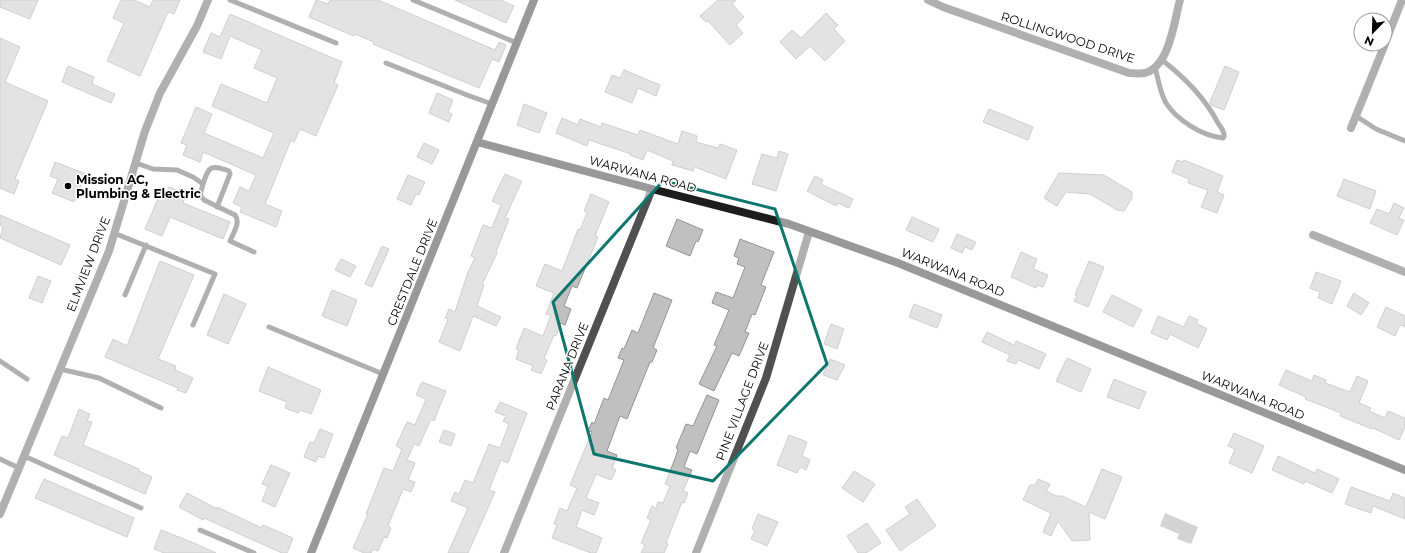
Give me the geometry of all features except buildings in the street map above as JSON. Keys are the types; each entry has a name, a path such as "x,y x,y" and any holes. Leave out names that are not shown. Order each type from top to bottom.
{"street":[{"name":"ELMVIEW DRIVE","path":"0,514 2,502 19,468 109,251 145,131 160,93 197,26 208,0"},
{"name":"CRESTDALE DRIVE","path":"311,553 534,0"},
{"name":"ROLLINGWOOD DRIVE","path":"928,0 950,10 1129,73 1144,73 1155,67 1162,60 1167,48 1180,0"},
{"path":"1393,23 1402,0"},
{"path":"1351,128 1382,52"},
{"name":"WARWANA ROAD","path":"477,142 789,224 898,263 1405,470"},
{"name":"PARANA DRIVE","path":"504,553 652,189"},
{"name":"PINE VILLAGE DRIVE","path":"696,553 766,378 810,232"},
{"path":"1313,235 1405,272"}],"lane":[{"path":"230,0 336,43"},
{"path":"413,0 517,42"},
{"path":"1155,67 1166,102 1174,112 1183,121 1205,133 1223,138 1225,133 1214,115 1200,97 1182,77 1162,60"},
{"path":"386,63 467,96 492,104"},
{"path":"1356,116 1376,128 1405,141"},
{"path":"136,162 158,169 177,170 193,177 203,184"},
{"path":"217,207 230,174 229,171 217,167 211,168 206,174 200,195 204,200 217,207 235,215 238,219 230,241 254,252"},
{"path":"114,233 215,274 193,325"},
{"path":"125,295 146,245"},
{"path":"269,327 383,374"},
{"path":"0,361 26,379"},
{"path":"60,369 99,378 161,408"},
{"path":"24,456 141,508"},
{"path":"0,459 19,468"},
{"path":"200,530 254,553"}],"highlighted area":[{"path":"663,181 775,209 827,364 713,481 594,454 553,302"}],"shaded area":[{"path":"1165,513 1198,527 1191,544 1177,539 1179,534 1160,526"}],"place":[{"name":"Mission AC, Plumbing & Electric","path":"68,186"}]}
